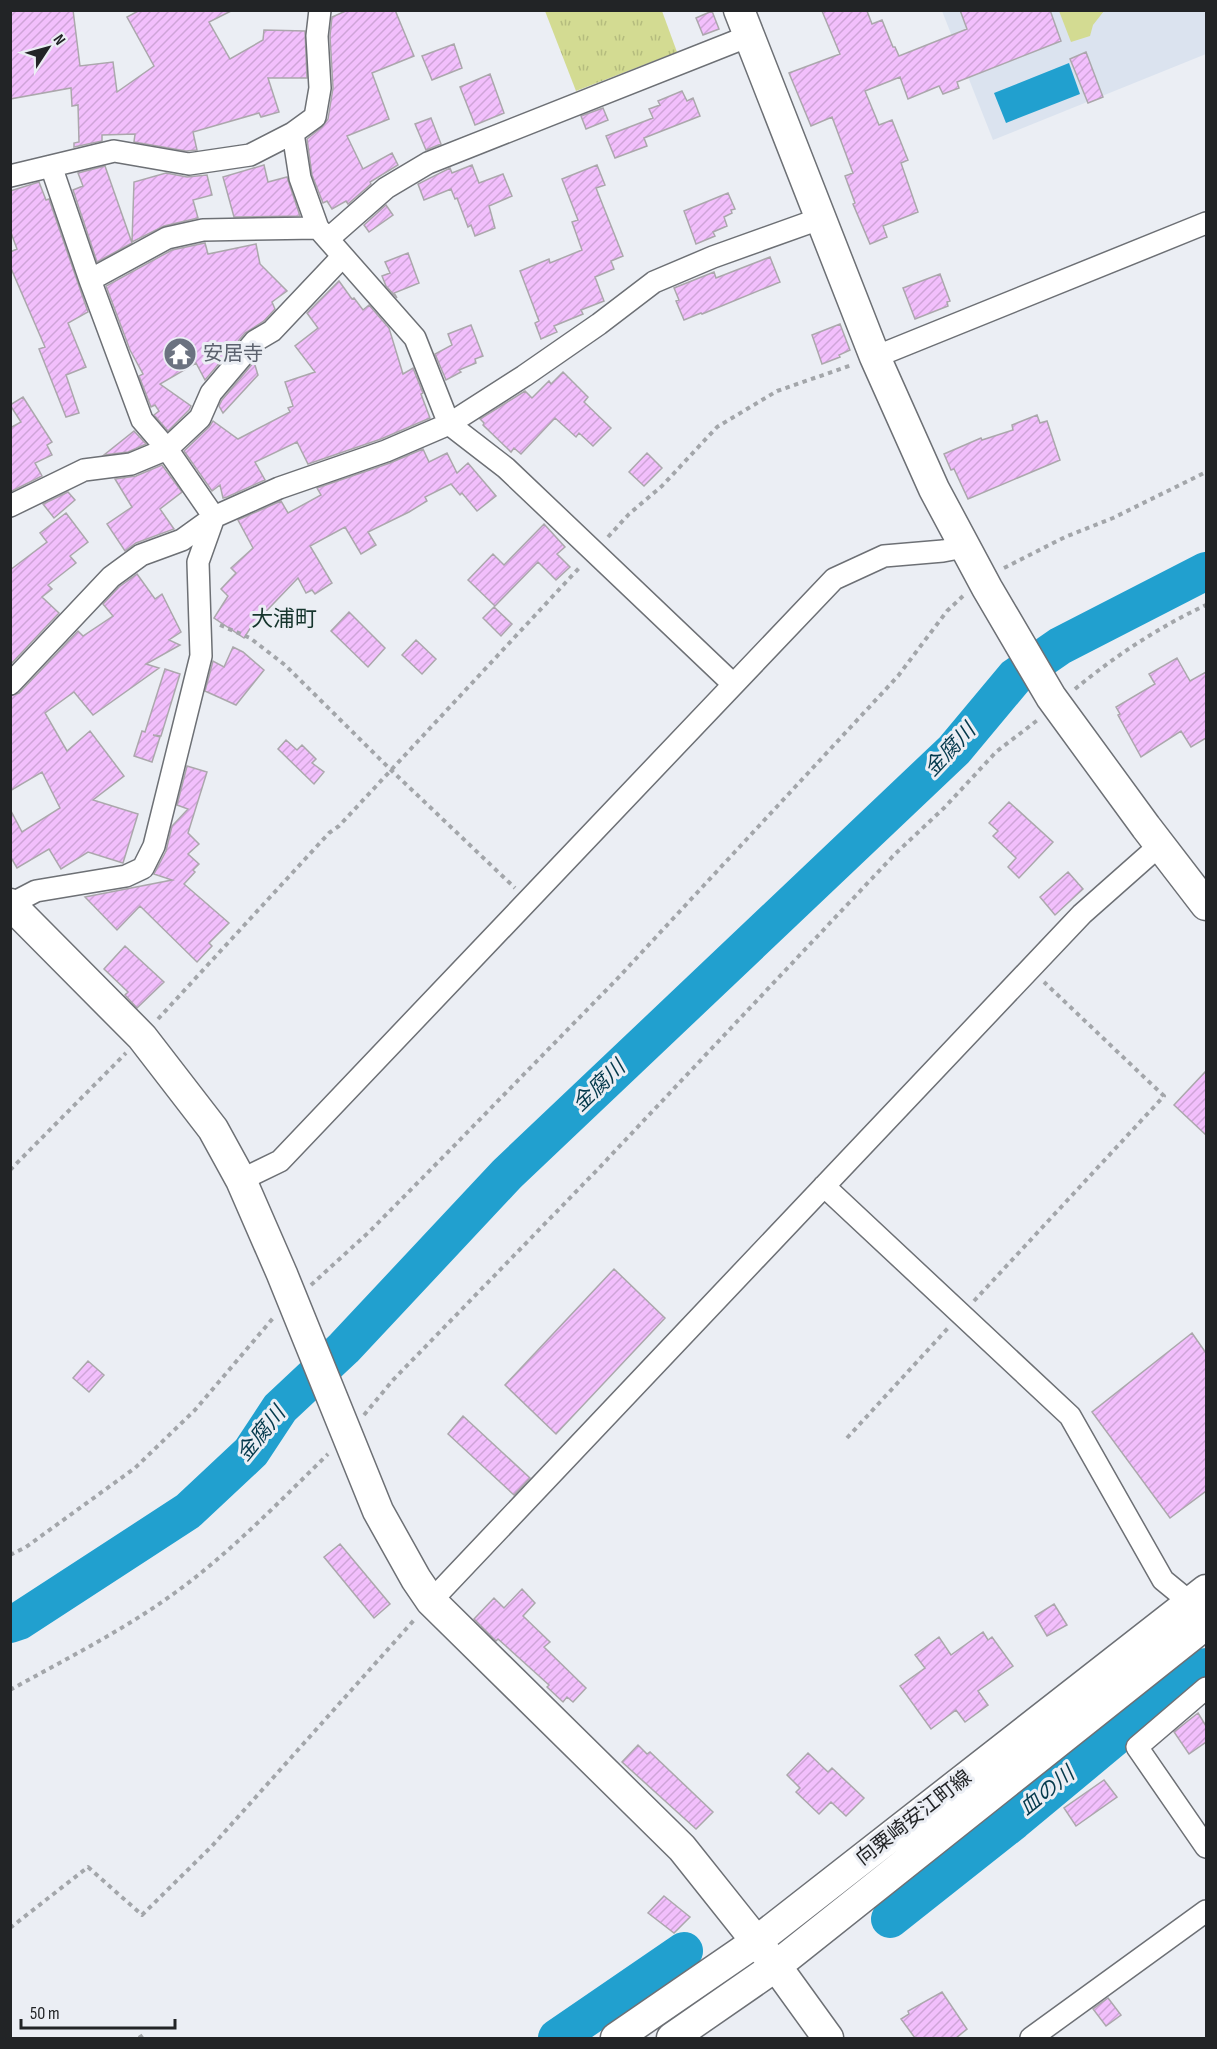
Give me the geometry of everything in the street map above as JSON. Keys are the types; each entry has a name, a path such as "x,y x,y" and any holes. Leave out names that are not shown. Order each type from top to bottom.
{"street":[{"path":"10,176 114,150 189,164 250,155 293,133 315,117 320,88 317,36 320,10"},
{"path":"90,280 167,238 203,230 323,234 386,188 429,163 744,23 875,357 934,489 964,547 1054,701 1206,905"},
{"path":"293,133 300,178 323,234 415,338 448,424 506,468 733,684"},
{"path":"51,166 142,420 167,449 214,517"},
{"path":"10,684 111,577 141,555 182,540 214,517 279,488 386,451 448,424 524,376 599,324 654,282 713,257 822,218"},
{"path":"875,357 1206,223"},
{"path":"10,506 84,470 131,464 167,449 201,418 211,393 255,341 272,330 342,257"},
{"path":"214,517 198,562 201,656 154,846 143,868 126,876 36,891 11,904 142,1037 213,1129 241,1180 378,1511 431,1601 682,1848 777,1966 828,2038"},
{"path":"241,1180 280,1161 834,579 884,556 964,547"},
{"path":"431,1601 1082,914 1160,845"},
{"path":"824,1186 1070,1416 1164,1580 1203,1614"},
{"name":"向粟崎安江町線","path":"616,2038 757,1941 1203,1614"},
{"name":"向粟崎安江町線","path":"672,2038 777,1966 1203,1614"},
{"path":"1206,1688 1137,1747 1206,1847"},
{"path":"1031,2038 1206,1911"}],"path":[{"path":"10,1170 142,1037 329,833 339,826 629,514 662,486 717,427 777,391 875,357"},
{"path":"10,1555 26,1547 135,1468 195,1410 293,1303 369,1232 618,978 898,676 947,611 984,584 1065,537 1113,518 1206,472"},
{"path":"10,1690 138,1618 177,1591 246,1535 347,1436 393,1380 599,1168 895,854 945,807 996,752 1054,701 1110,660 1182,616 1206,605"},
{"path":"200,617 250,638 285,665 528,901"},
{"path":"847,1438 1164,1096 1030,969"},
{"path":"10,1928 87,1867 142,1915 212,1846 431,1601"},
{"path":"139,2038 146,2033"}],"shaded area":[{"path":"942,11 1206,11 1206,54 993,140"}],"green space":[{"path":"545,11 662,11 677,52 576,91"},
{"path":"1059,11 1104,11 1093,25 1090,36 1071,42"}],"water":[{"path":"1069,63 1080,94 1006,123 994,93"}],"building":[{"path":"10,10 73,10 80,66 113,62 117,92 154,66 127,17 140,10 233,10 209,22 230,59 263,40 264,30 305,31 307,78 268,78 279,112 261,117 259,113 193,132 197,150 186,151 134,142 135,134 102,135 102,141 74,147 74,143 79,142 78,105 72,106 71,88 10,99"},
{"path":"348,10 395,10 414,56 372,73 389,119 347,136 363,169 392,153 398,165 370,182 371,184 348,204 346,201 332,209 327,201 323,203 312,175 307,139 328,119 333,88 330,36 332,17"},
{"path":"960,10 1050,10 1061,41 957,82 959,88 943,94 939,86 908,99 900,77 865,91 879,125 892,120 908,160 901,163 918,212 883,226 887,237 870,244 853,204 855,203 845,176 853,173 832,117 811,126 789,73 840,54 822,11 867,11 872,24 882,20 899,56 967,29"},
{"path":"712,11 719,29 703,35 696,18"},
{"path":"454,44 462,68 432,80 422,56"},
{"path":"1086,52 1103,97 1088,103 1070,59"},
{"path":"490,74 504,113 475,125 460,87"},
{"path":"682,91 687,101 693,98 700,116 644,138 647,146 615,158 606,136 653,118 649,109 660,105 658,101"},
{"path":"603,108 608,120 586,129 581,116"},
{"path":"431,118 441,144 426,150 415,124"},
{"path":"264,165 268,182 287,177 300,216 234,217 223,177"},
{"path":"472,165 479,183 503,174 512,196 489,206 495,228 475,236 471,225 468,227 457,198 455,199 451,189 424,200 418,184 450,168 452,173"},
{"path":"597,165 605,185 596,188 623,256 611,261 614,269 595,277 604,301 581,310 583,314 554,326 557,332 541,339 535,323 539,321 520,271 549,259 550,263 582,250 572,222 578,220 562,179"},
{"path":"105,166 132,243 97,262 73,190 83,186 78,173"},
{"path":"166,173 187,177 207,175 212,195 193,200 198,218 164,226 132,242 134,182"},
{"path":"39,182 46,200 49,199 88,312 68,323 86,367 66,375 79,413 66,417 39,349 45,347 10,266 10,252 17,249 10,230 10,191"},
{"path":"728,193 735,209 724,217 727,226 713,232 715,236 696,244 684,211"},
{"path":"386,205 393,215 369,232 364,225"},
{"path":"205,243 208,254 256,244 260,264 287,291 272,302 275,309 264,321 245,333 205,380 196,363 160,384 191,406 168,431 154,415 159,411 155,405 151,407 139,376 143,374 130,350 106,286 172,250"},
{"path":"408,253 419,283 394,293 397,298 386,286 382,276 390,273 385,262"},
{"path":"770,257 780,282 684,320 676,301 679,300 674,288 714,272 716,278"},
{"path":"940,274 950,301 947,302 948,306 915,319 903,288"},
{"path":"339,281 363,310 369,305 389,328 403,374 413,368 430,418 381,439 308,464 297,442 255,462 265,480 223,498 220,485 212,491 184,451 213,421 238,439 290,412 288,408 293,406 285,382 315,372 295,346 318,328 307,313"},
{"path":"840,324 850,350 822,364 812,335"},
{"path":"471,325 483,356 475,359 476,363 459,370 461,372 446,380 435,354 452,345 448,334"},
{"path":"254,362 258,375 223,413 219,406 222,400"},
{"path":"563,372 588,397 584,402 611,428 593,446 579,433 576,437 555,418 521,454 514,448 511,452 483,425 480,419 525,391 532,398 549,381 551,384"},
{"path":"23,397 52,442 47,445 52,455 35,463 42,476 10,492 10,428 21,422 10,405"},
{"path":"1037,415 1040,423 1047,421 1060,460 968,499 944,454 981,438 982,440 1013,430 1012,425"},
{"path":"134,431 146,444 128,452 104,455"},
{"path":"423,449 429,462 447,453 457,473 468,463 496,496 477,511 451,484 425,497 427,501 409,512 368,532 376,545 361,554 345,527 310,546 332,583 315,594 312,590 306,593 298,578 251,627 244,638 214,618 228,596 221,589 236,573 231,568 253,548 238,520 281,501 288,513 321,495 317,488"},
{"path":"647,453 662,468 644,486 629,472"},
{"path":"162,465 182,492 160,509 174,529 136,543 125,551 107,524 132,507 115,479 136,476"},
{"path":"68,492 75,500 54,518 43,504"},
{"path":"66,513 88,542 70,556 76,563 48,585 52,589 42,597 59,613 10,665 10,570 47,542 40,533"},
{"path":"544,524 565,547 557,554 570,567 556,580 538,562 495,606 468,580 493,554 504,565"},
{"path":"137,574 155,599 162,594 181,632 169,640 180,645 146,664 159,668 93,715 74,692 45,713 67,751 90,731 124,776 93,800 138,814 123,863 88,852 61,869 49,849 17,868 10,856 10,809 22,832 60,808 42,772 10,791 10,696 19,693 78,631 83,636 113,616 103,604 119,587"},
{"path":"494,607 512,624 501,636 483,618"},
{"path":"349,612 385,648 368,667 331,631"},
{"path":"416,640 436,659 422,674 402,655"},
{"path":"233,647 243,652 264,670 236,705 205,691 213,661 224,667"},
{"path":"1177,658 1190,681 1206,672 1206,738 1191,747 1181,731 1141,757 1116,707 1155,684 1149,674"},
{"path":"165,669 180,674 161,736 153,735 160,737 152,762 134,756 142,731 145,732"},
{"path":"286,740 297,750 302,745 316,759 312,763 324,772 314,784 278,749"},
{"path":"187,766 207,772 188,833 199,844 188,854 199,864 184,884 229,923 209,943 212,946 197,962 140,906 117,930 85,897 172,880 154,874 166,851 172,826 188,809 177,805"},
{"path":"1009,802 1053,842 1019,878 1008,867 1016,858 993,836 998,831 989,823"},
{"path":"1068,872 1083,889 1055,915 1040,897"},
{"path":"125,946 164,982 137,1008 125,995 128,992 104,969"},
{"path":"1206,1071 1206,1135 1174,1105"},
{"path":"614,1269 665,1318 556,1434 505,1385"},
{"path":"1192,1333 1206,1353 1206,1491 1170,1518 1092,1412"},
{"path":"88,1361 104,1375 89,1392 73,1378"},
{"path":"463,1416 530,1478 514,1495 448,1434"},
{"path":"340,1544 390,1604 374,1618 324,1557"},
{"path":"522,1589 535,1603 523,1616 550,1642 544,1647 586,1688 573,1702 567,1697 563,1702 547,1687 549,1685 498,1639 496,1641 474,1619 494,1598 504,1608"},
{"path":"1054,1604 1067,1625 1047,1636 1035,1616"},
{"path":"983,1632 988,1640 992,1637 1013,1666 978,1691 988,1705 965,1722 956,1710 931,1729 900,1686 925,1668 915,1655 939,1637 951,1655"},
{"path":"1198,1713 1206,1726 1206,1742 1189,1754 1174,1732"},
{"path":"638,1745 647,1754 650,1752 713,1812 696,1829 622,1762"},
{"path":"808,1753 828,1772 832,1768 864,1798 846,1816 831,1802 819,1814 796,1792 800,1788 787,1775"},
{"path":"1104,1780 1117,1797 1076,1826 1064,1808"},
{"path":"664,1896 690,1917 674,1933 648,1913"},
{"path":"942,1992 967,2029 956,2038 915,2038 901,2019 909,2014 908,2011"},
{"path":"1108,1998 1121,2015 1106,2026 1093,2009"}],"waterway":[{"name":"金腐川","path":"10,1624 19,1621 188,1511 251,1452 280,1408 344,1348 507,1174 954,750 1015,677 1060,646 1206,571"},
{"name":"血の川","path":"890,1919 1014,1821 1151,1707 1206,1667"},
{"name":"血の川","path":"557,2038 684,1951"}],"place":[{"name":"安居寺","path":"180,354"}],"district":[{"name":"大浦町","path":"284,619"}]}
